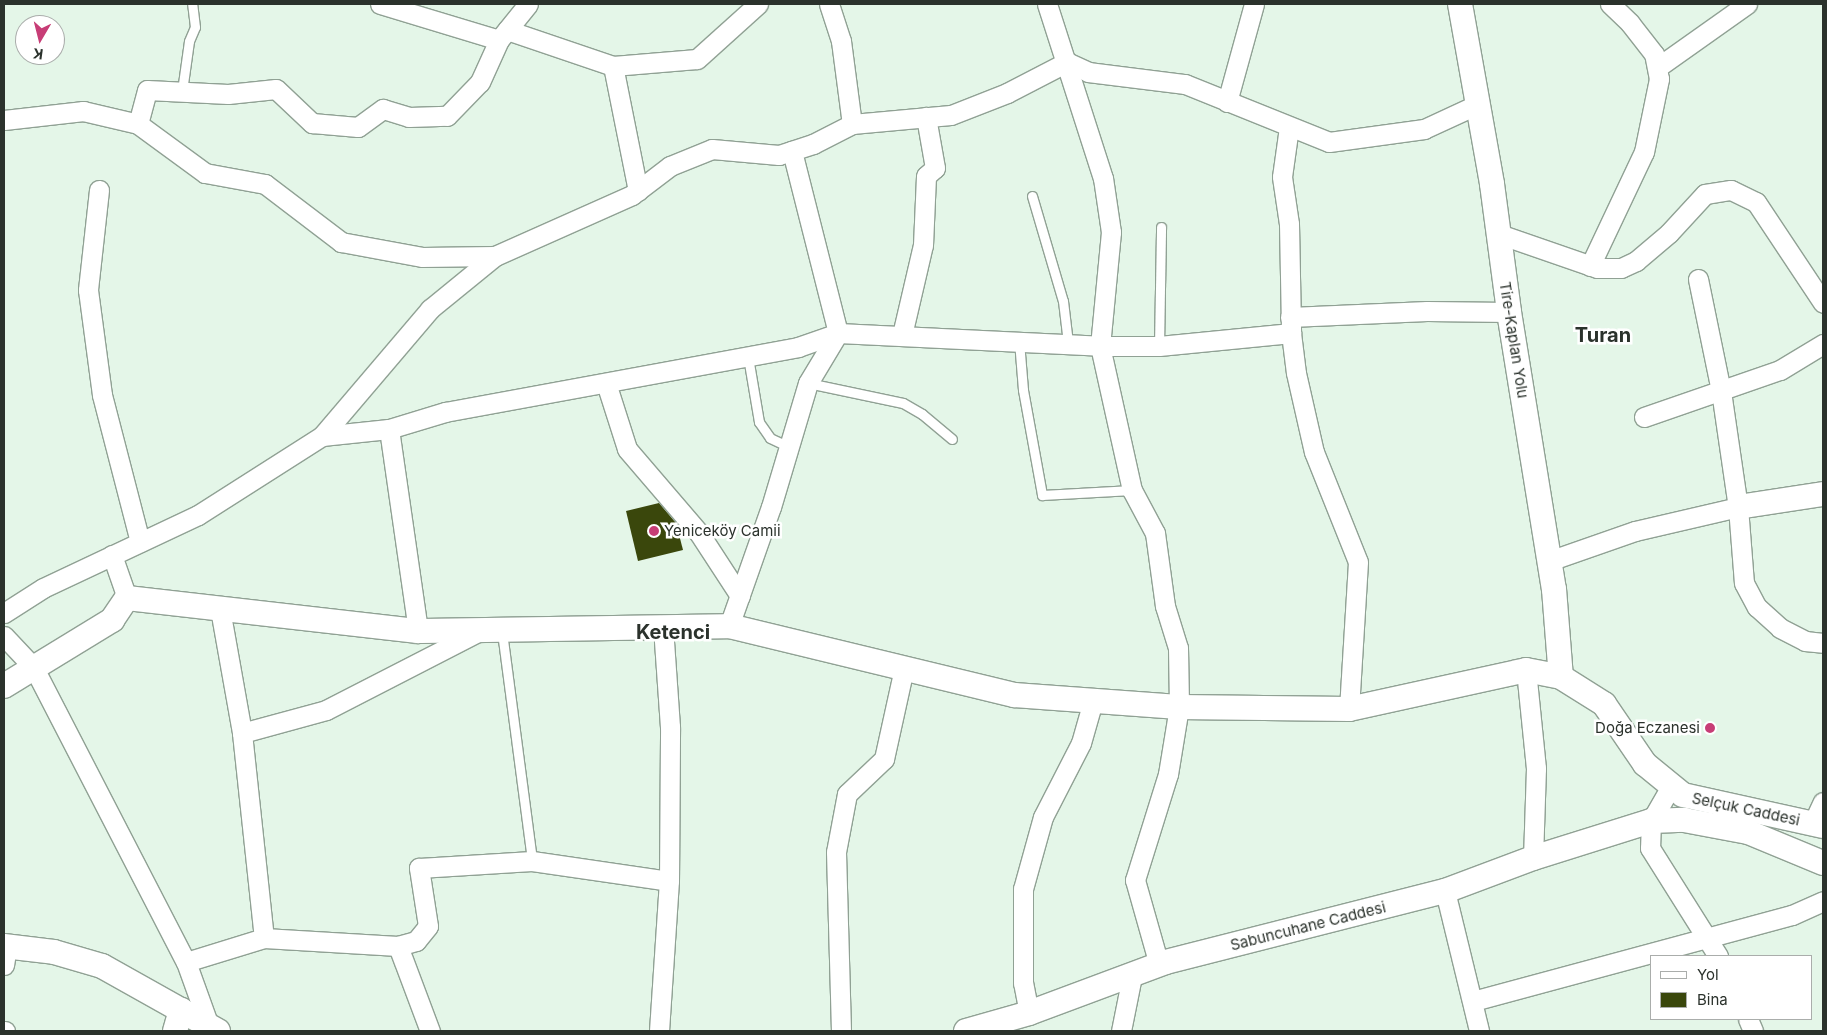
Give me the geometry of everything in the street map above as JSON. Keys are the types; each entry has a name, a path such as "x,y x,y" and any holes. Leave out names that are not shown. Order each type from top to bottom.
{"street":[{"path":"380,4 503,35 613,66 697,59 758,4"},
{"path":"138,124 147,90 228,94 276,89 312,122 358,127 383,109 409,117 447,116 480,82 503,35 528,4"},
{"path":"829,4 841,41 852,124"},
{"path":"1047,4 1103,178 1111,232 1100,346 1132,490 1155,533 1165,606 1178,648 1179,707 1168,774 1135,880 1159,965"},
{"path":"1227,102 1254,4"},
{"name":"Tire-Kaplan Yolu","path":"1460,4 1499,234 1509,312 1549,561 1561,677"},
{"path":"1590,266 1644,152 1652,124 1658,67 1644,40 1610,4"},
{"path":"1658,67 1747,4"},
{"path":"1067,62 1088,72 1185,84 1330,142 1424,129 1478,104"},
{"path":"4,614 43,588 198,515 322,436 430,309 494,256 638,190 670,166 712,148 779,155 852,124 952,115 1008,93 1067,62"},
{"path":"613,66 638,190"},
{"path":"4,120 83,111 138,124 205,173 265,184 341,242 422,257 494,256"},
{"path":"902,336 923,245 926,176 935,168 926,117"},
{"path":"1289,127 1282,177 1288,224 1290,325 1296,373 1314,452 1358,562 1349,708"},
{"path":"730,626 808,383 838,333 792,151"},
{"path":"99,190 88,290 102,396 140,542"},
{"path":"1499,234 1590,266 1604,269 1628,265 1669,233 1705,194 1731,190 1756,202 1823,304"},
{"path":"1698,279 1721,391 1738,507 1744,583 1757,607 1780,628 1805,641 1823,643"},
{"path":"322,436 389,429 445,412 798,347 838,333 1100,346 1159,346 1290,325 1427,311 1509,312"},
{"path":"1644,417 1780,370 1823,344"},
{"path":"606,383 627,449 699,534 740,596"},
{"path":"389,429 418,631"},
{"path":"1549,561 1635,531 1738,507 1823,494"},
{"path":"112,554 127,598"},
{"path":"127,598 418,631 502,632 730,626 1014,694 1179,707 1349,708 1526,670 1561,677 1604,704 1645,764 1670,788 1651,820 1650,848 1717,955"},
{"path":"4,686 112,620 127,598"},
{"path":"220,608 242,733 264,938"},
{"path":"659,1031 670,881 670,727 663,628"},
{"path":"242,733 326,710 478,632"},
{"path":"4,636 34,668 186,962 214,1029"},
{"path":"841,1031 836,852 847,794 884,759 904,668"},
{"path":"1526,670 1536,768 1533,858"},
{"path":"1029,1013 1023,983 1023,889 1043,818 1081,743 1093,701"},
{"name":"Selçuk Caddesi","path":"1670,788 1683,795 1818,825"},
{"path":"1818,825 1823,802"},
{"name":"Sabuncuhane Caddesi","path":"966,1031 1029,1013 1159,965 1445,891 1533,858 1651,820 1684,820 1748,832 1823,863"},
{"path":"186,962 264,938 398,946 416,941 428,926 419,868 532,861 670,881"},
{"path":"1445,891 1479,1031"},
{"path":"1473,1001 1792,915 1823,901"},
{"path":"398,946 430,1031"},
{"path":"5,953 54,952 102,966 178,1021 214,1029"},
{"path":"1121,1031 1132,976"}],"lane":[{"path":"182,91 189,41 195,27 192,4"},
{"path":"1032,196 1063,301 1068,343"},
{"path":"1159,346 1161,227"},
{"path":"1019,341 1023,390 1042,495 1132,490"},
{"path":"748,357 759,422 770,438 789,447"},
{"path":"808,383 903,403 922,414 952,440"},
{"path":"502,632 532,861"}],"building":[{"name":"Yeniceköy Camii","path":"659,503 676,523 683,550 638,561 626,511"}],"place":[{"name":"Yeniceköy Camii","path":"654,531"},
{"name":"Doğa Eczanesi","path":"1710,728"}],"district":[{"name":"Turan","path":"1603,335"},
{"name":"Ketenci","path":"673,632"}]}
